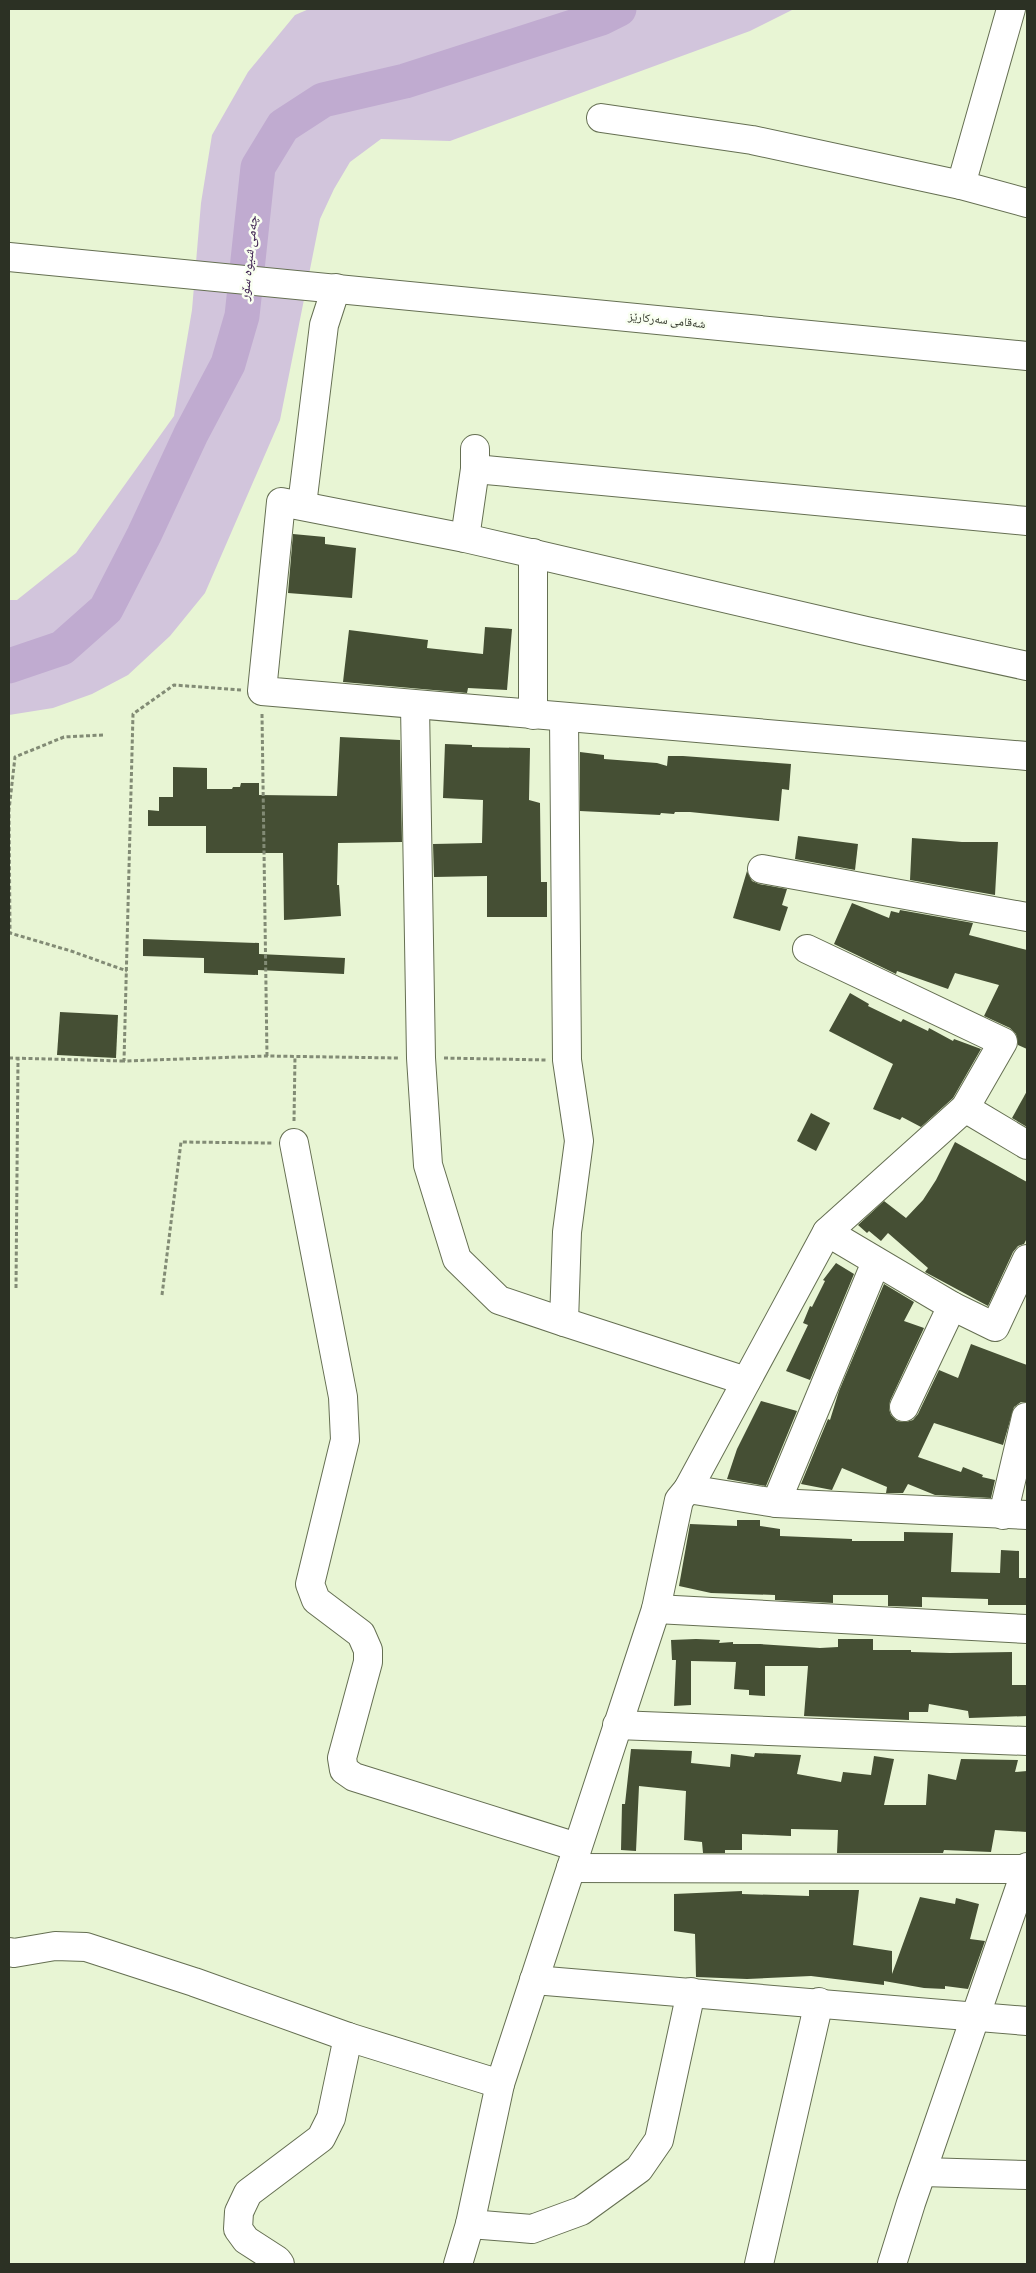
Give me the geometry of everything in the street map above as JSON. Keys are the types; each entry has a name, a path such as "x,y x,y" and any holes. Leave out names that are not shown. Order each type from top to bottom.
{"street":[{"path":"961,185 1012,9"},
{"path":"601,118 752,140 961,185 1027,202"},
{"name":"شەقامی سەرکارێز","path":"9,257 307,284 1027,356"},
{"path":"302,505 324,324 336,288"},
{"path":"464,538 475,459 1027,521"},
{"path":"1027,666 866,632 533,553 281,502 262,691 415,706 1027,756"},
{"path":"533,553 533,715"},
{"path":"415,706 421,1058 428,1165 457,1259 499,1300 746,1381"},
{"path":"564,718 568,1060 579,1141 567,1232 564,1322"},
{"path":"762,869 1027,917"},
{"path":"458,2264 470,2224 500,2084 656,1609 679,1500 688,1489 827,1232 965,1108 1003,1042 807,949"},
{"path":"965,1108 1027,1145"},
{"path":"294,1143 343,1397 345,1440 310,1584 316,1600 361,1634 368,1650 368,1662 342,1758 344,1770 354,1777 574,1858 1027,1868 892,2264"},
{"path":"827,1232 952,1306 995,1327 1027,1259"},
{"path":"776,1503 876,1262"},
{"path":"904,1407 952,1306"},
{"path":"688,1489 776,1503 1015,1515 1026,1416"},
{"path":"656,1609 1027,1629"},
{"path":"617,1725 1027,1741"},
{"path":"9,1952 14,1953 55,1946 86,1948 194,1982 348,2036 500,2084"},
{"path":"534,1980 819,2002 1027,2021"},
{"path":"470,2224 532,2230 581,2210 639,2169 659,2140 691,1992"},
{"path":"759,2264 819,2002"},
{"path":"280,2264 277,2260 246,2240 238,2229 239,2212 248,2193 321,2138 331,2118 348,2036"},
{"path":"922,2172 1027,2174"}],"path":[{"path":"9,1058 124,1061 267,1056 262,691 174,685 133,714 124,1061"},
{"path":"103,735 64,737 15,757 9,810 10,933 127,970"},
{"path":"162,1295 181,1142 294,1143 295,1056"},
{"path":"16,1288 18,1059"}],"shaded area":[{"path":"309,9 794,9 750,31 450,141 381,139 350,162 334,189 320,219 280,420 205,593 170,636 128,675 92,694 53,708 9,715 9,600 17,600 76,553 174,416 192,310 201,203 212,135 248,72 295,15"}],"building":[{"path":"293,534 325,537 325,544 356,548 352,598 288,593"},
{"path":"485,627 512,629 507,690 468,688 467,693 343,682 349,630 428,640 427,648 483,654"},
{"path":"340,737 400,740 402,842 338,843 337,885 339,885 341,916 284,920 283,853 206,853 206,826 148,826 148,810 159,811 159,797 173,797 173,767 207,768 207,789 232,789 233,787 240,787 241,783 259,783 259,795 337,796"},
{"path":"445,744 472,745 472,747 530,748 529,800 540,803 541,882 547,882 547,917 487,917 487,876 434,877 433,844 482,843 483,800 443,798"},
{"path":"580,752 604,755 604,759 657,763 667,766 668,756 791,764 789,790 782,789 779,821 690,812 661,813 660,815 580,811"},
{"path":"798,836 858,844 855,870 795,859"},
{"path":"912,838 962,842 998,842 995,895 910,880"},
{"path":"747,871 752,881 787,889 782,905 788,907 780,931 733,918"},
{"path":"852,903 889,918 891,911 899,913 900,910 973,923 969,935 1027,950 1027,1049 1018,1045 1016,1034 1010,1028 984,1016 999,985 955,973 948,989 897,971 896,974 834,944"},
{"path":"143,939 259,943 259,954 345,958 344,974 258,970 258,975 204,973 204,958 143,956"},
{"path":"850,993 869,1004 868,1006 901,1022 903,1019 928,1031 929,1028 953,1041 954,1039 981,1049 953,1098 921,1127 902,1117 900,1120 873,1109 893,1064 829,1031"},
{"path":"60,1012 118,1015 116,1058 57,1055"},
{"path":"1027,1091 1027,1127 1012,1118"},
{"path":"811,1113 830,1123 816,1151 797,1141"},
{"path":"955,1142 1027,1182 1027,1238 1024,1244 1018,1246 1013,1252 988,1306 925,1272 928,1268 888,1233 881,1241 858,1225 884,1201 906,1218 923,1200 936,1180"},
{"path":"836,1263 854,1274 810,1380 786,1371 808,1325 803,1323 810,1306 812,1307 825,1281 823,1280"},
{"path":"884,1284 914,1302 904,1321 924,1328 890,1401 889,1409 891,1415 897,1421 906,1422 913,1420 918,1414 939,1370 958,1378 971,1344 1027,1365 1027,1402 1021,1402 1014,1407 1003,1445 934,1423 918,1457 961,1472 963,1467 983,1475 982,1477 995,1480 991,1498 935,1495 908,1484 903,1493 886,1493 887,1487 842,1468 832,1490 801,1484 828,1419 830,1420 839,1391"},
{"path":"761,1401 797,1411 766,1486 727,1479 737,1449"},
{"path":"737,1520 760,1520 760,1526 780,1529 780,1536 852,1539 852,1541 904,1541 904,1532 953,1533 951,1572 1000,1573 1001,1550 1019,1551 1019,1578 1027,1578 1027,1605 988,1605 988,1599 922,1597 922,1607 888,1606 888,1595 833,1595 833,1603 775,1600 775,1595 711,1593 679,1586 690,1524 737,1526"},
{"path":"838,1639 873,1639 873,1650 950,1653 1012,1652 1012,1685 1027,1685 1027,1716 969,1718 968,1711 929,1704 928,1712 909,1712 909,1720 804,1716 808,1666 765,1666 765,1696 749,1695 749,1690 734,1689 736,1662 691,1661 691,1705 674,1706 676,1660 672,1660 671,1640 720,1640 719,1643 733,1642 733,1644 820,1648 838,1647"},
{"path":"631,1749 692,1751 691,1763 730,1767 731,1754 754,1757 755,1753 801,1755 797,1774 841,1782 843,1772 871,1775 874,1756 894,1759 884,1805 926,1805 928,1774 956,1780 961,1759 1018,1760 1015,1772 1027,1771 1027,1832 995,1830 991,1852 944,1850 943,1853 837,1853 838,1830 791,1829 791,1836 742,1834 742,1850 725,1850 725,1853 703,1853 702,1842 684,1840 686,1791 639,1786 636,1851 621,1850 622,1804 625,1804"},
{"path":"809,1890 859,1890 853,1945 892,1951 892,1974 920,1897 955,1904 956,1898 979,1904 970,1939 985,1941 968,1989 945,1986 945,1989 924,1988 884,1981 884,1985 811,1976 747,1979 696,1977 695,1934 674,1931 674,1894 742,1891 742,1894 809,1896"}],"waterway":[{"name":"چەمی شیوە سۆر","path":"9,666 62,648 106,609 144,535 191,434 228,364 242,316 258,167 283,126 323,100 405,81 601,18 619,9"}]}
